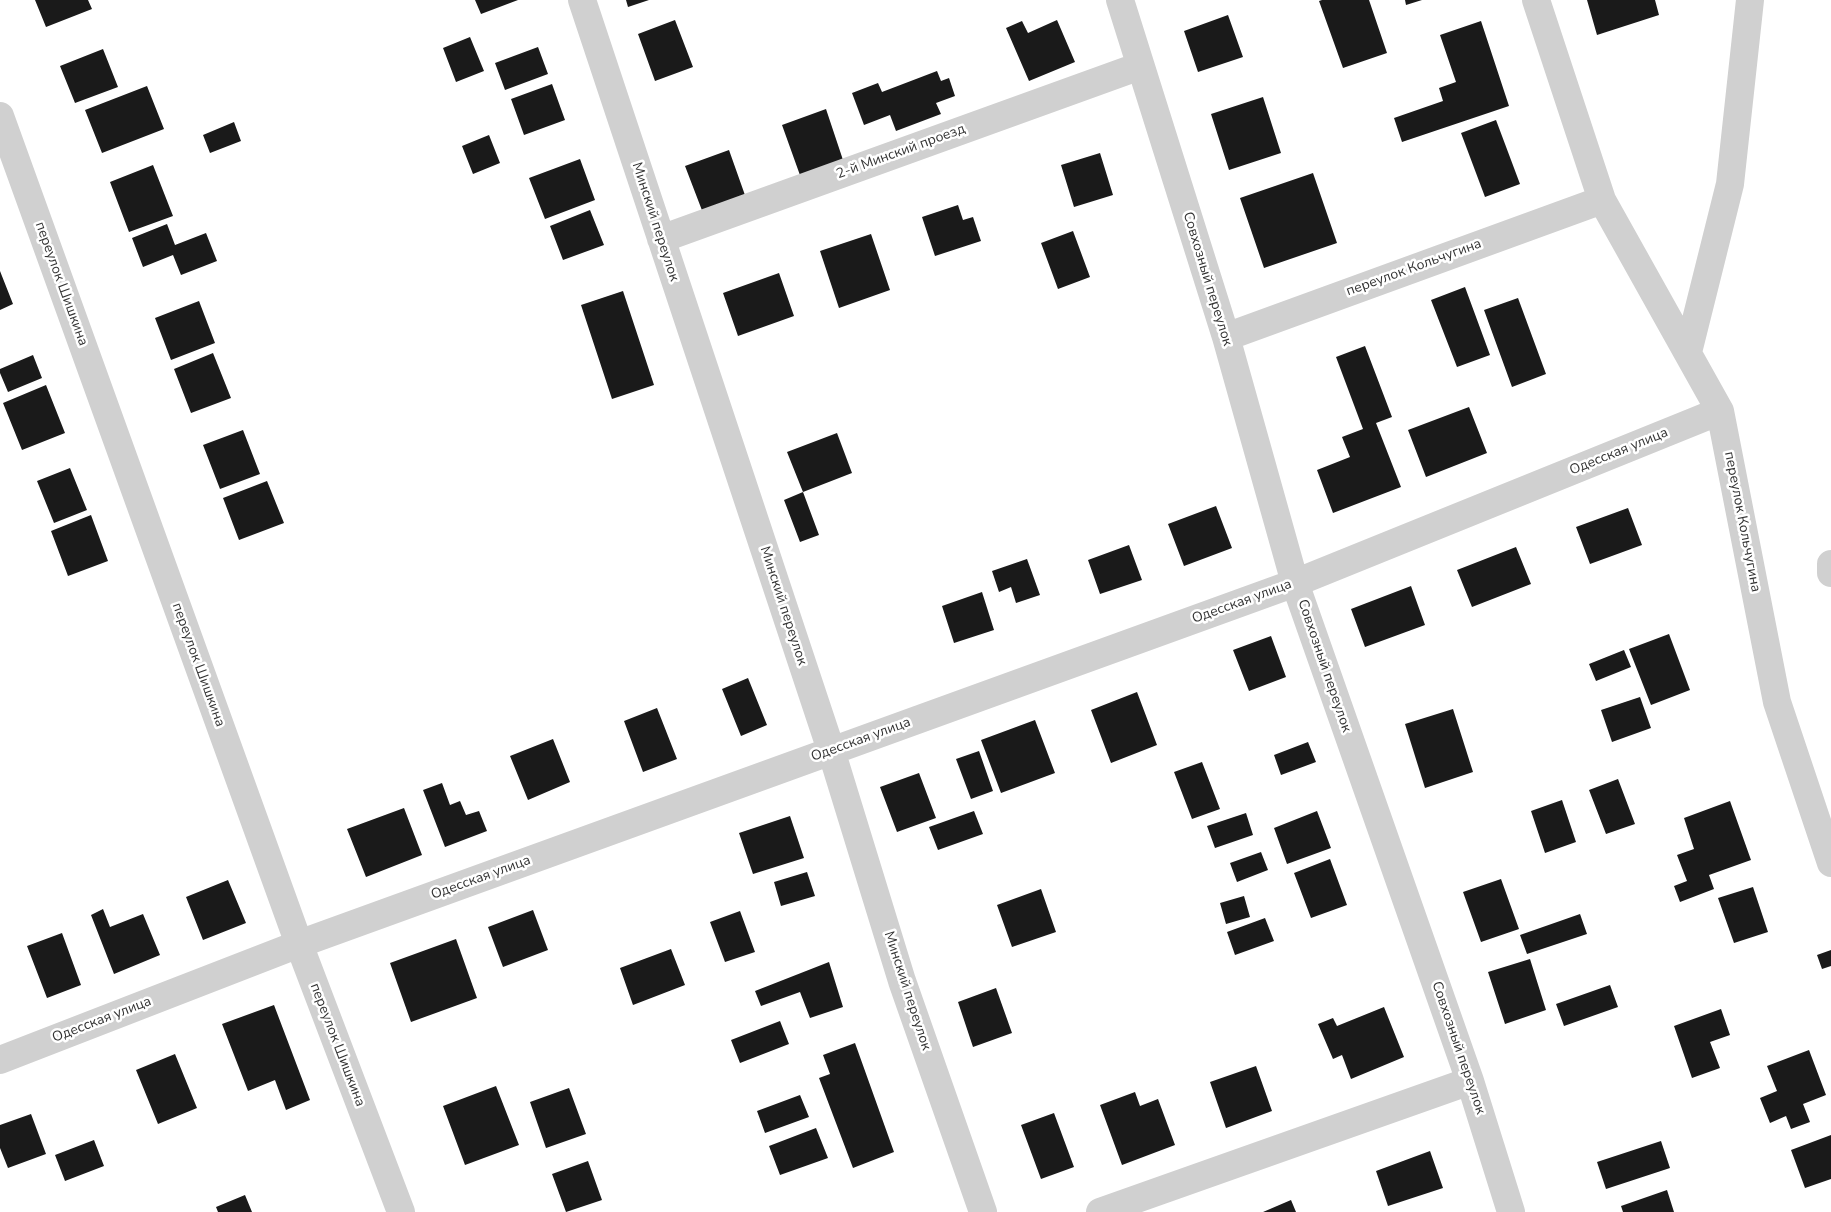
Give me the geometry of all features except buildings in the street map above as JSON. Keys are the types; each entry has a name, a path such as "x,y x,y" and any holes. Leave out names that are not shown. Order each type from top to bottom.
{"street":[{"name":"Минский переулок","path":"582,0 831,750 902,981 983,1212"},
{"name":"Совхозный переулок","path":"1120,0 1226,337 1296,583 1470,1081 1511,1212"},
{"name":"переулок Кольчугина","path":"1536,0 1602,200 1720,411 1777,702 1831,863"},
{"path":"1688,352 1730,184 1750,0"},
{"name":"2-й Минский проезд","path":"661,239 1140,66"},
{"name":"переулок Шишкина","path":"0,116 298,944 401,1212"},
{"name":"переулок Кольчугина","path":"1226,337 1602,200"},
{"name":"Одесская улица","path":"0,1060 298,944 1296,583 1720,411"},
{"path":"1831,564 1831,573"},
{"path":"1100,1212 1470,1081"}]}
